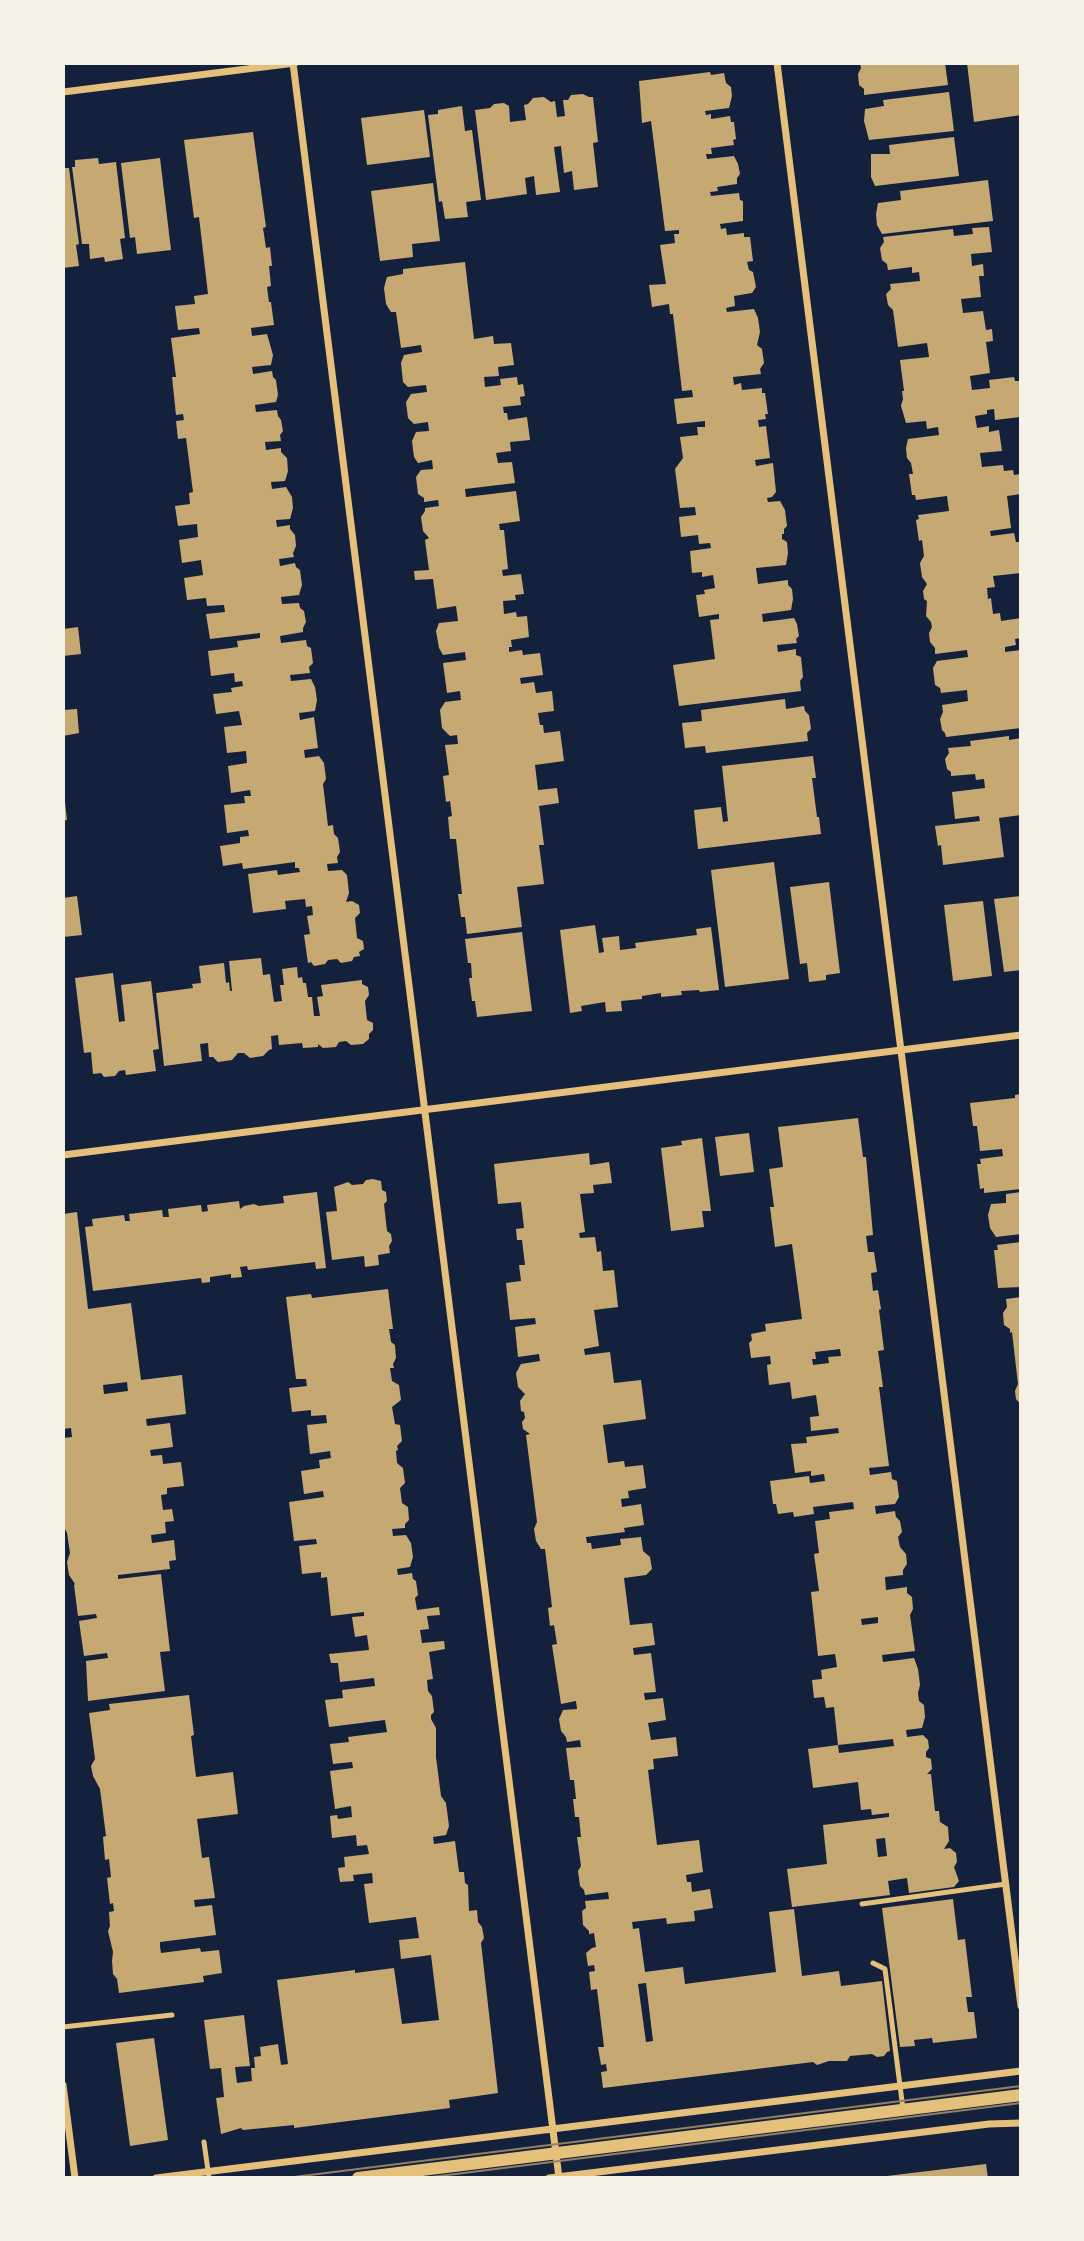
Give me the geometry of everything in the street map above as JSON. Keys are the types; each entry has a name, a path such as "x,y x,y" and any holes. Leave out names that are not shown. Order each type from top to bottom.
{"street":[{"path":"63,92 293,63 559,2177"},
{"path":"777,63 1021,2006"},
{"path":"63,1155 1021,1035"},
{"path":"156,2178 209,2175 1021,2071"},
{"path":"63,2085 75,2178"},
{"path":"358,2178 1021,2095"},
{"path":"549,2178 975,2126 1021,2123"},
{"path":"428,2178 460,2166"}],"lane":[{"path":"862,1904 1006,1884"},
{"path":"873,1963 885,1969 904,2110"},
{"path":"63,2027 172,2015"},
{"path":"204,2142 209,2175"}],"building":[{"path":"860,63 945,63 948,85 864,95 864,89 859,85"},
{"path":"967,63 1021,63 1021,115 974,122"},
{"path":"710,72 711,75 724,73 732,96 729,108 705,111 706,115 711,114 711,119 730,116 731,122 734,122 736,139 733,140 734,145 711,148 712,154 706,154 707,159 734,156 740,174 737,184 717,187 718,191 710,192 711,196 739,193 740,200 743,201 743,221 720,224 721,229 726,228 727,235 744,233 744,237 750,237 753,261 747,262 749,270 753,272 756,287 752,293 734,296 735,306 726,308 727,312 754,309 760,332 757,345 762,349 764,363 760,369 761,374 733,377 734,385 741,383 742,390 762,388 762,393 765,393 768,414 765,414 766,419 758,420 759,427 766,426 770,458 755,460 756,466 773,463 776,492 767,498 768,502 780,501 785,510 787,526 782,534 782,539 787,542 786,565 756,568 758,584 788,580 793,599 791,610 762,614 763,622 794,618 799,636 797,643 777,645 778,652 796,649 796,655 801,657 803,677 800,681 801,691 679,706 673,665 715,659 710,620 719,619 719,614 699,617 696,595 705,594 704,590 715,588 713,575 702,577 702,572 692,573 690,551 711,548 710,543 699,544 698,535 681,537 679,517 696,515 695,507 680,508 675,469 683,458 680,437 698,435 697,427 705,427 705,421 677,424 674,399 693,397 692,390 682,391 673,314 670,314 669,304 652,307 649,285 666,284 660,245 675,243 674,234 679,234 679,230 665,231 651,121 642,123 639,81"},
{"path":"949,92 954,131 869,140 864,121 865,109 884,106 883,100"},
{"path":"571,95 593,97 598,142 593,143 598,187 574,190 572,171 564,173 561,146 554,147 560,192 536,195 534,176 525,178 527,194 486,200 475,110 504,103 509,106 510,122 526,120 524,105 533,98 544,97 551,102 555,101 557,117 565,116 563,100 568,100"},
{"path":"462,106 465,131 472,130 481,200 466,202 468,217 445,219 442,201 439,202 428,115 438,114 438,110"},
{"path":"424,110 430,157 367,165 361,118"},
{"path":"253,132 266,227 263,228 266,248 270,247 271,286 267,287 274,325 251,328 252,336 267,334 273,355 271,365 252,367 253,374 272,371 278,395 276,402 255,405 256,412 277,410 281,420 281,441 265,442 266,450 281,448 287,458 288,471 285,481 271,482 272,489 286,487 292,497 290,519 276,520 277,527 290,525 296,546 294,557 279,559 280,566 295,563 300,570 302,585 299,595 281,597 282,604 299,603 306,622 303,632 280,636 281,643 306,640 307,646 311,648 313,663 309,667 310,673 290,675 291,681 311,679 315,687 315,711 299,713 300,720 314,717 318,748 304,750 305,758 319,756 324,763 326,779 323,784 328,826 333,825 340,852 338,863 327,864 328,871 342,870 347,875 349,893 346,902 352,901 359,905 360,913 355,918 357,938 363,941 364,949 359,952 360,956 354,957 352,961 341,963 337,959 328,960 325,964 314,966 311,962 308,963 304,935 310,934 307,916 313,915 312,906 306,907 305,899 285,901 286,909 253,913 248,874 277,870 278,875 300,872 299,868 295,868 295,862 243,869 242,863 223,866 220,846 240,843 240,837 249,836 248,830 227,833 224,805 245,803 244,796 251,796 250,790 231,793 228,766 247,763 246,751 227,753 224,727 242,725 239,711 216,714 213,694 232,692 231,688 243,686 242,681 235,682 234,673 211,676 208,651 238,647 237,641 260,638 260,633 210,639 206,614 225,612 224,605 207,606 206,598 187,600 184,578 203,575 201,560 182,563 179,540 198,537 197,524 178,526 175,506 190,504 189,493 193,492 186,438 178,439 176,421 184,420 183,414 176,415 172,377 176,377 171,338 200,334 199,328 178,330 175,306 195,304 194,296 208,294 199,217 194,218 184,140"},
{"path":"954,137 959,176 875,186 871,177 871,154 890,154 889,145"},
{"path":"98,158 99,164 116,162 125,238 120,239 123,259 105,262 104,257 90,259 89,244 82,244 72,167 75,167 75,160"},
{"path":"160,158 171,250 137,254 135,237 130,238 121,163"},
{"path":"63,168 69,168 79,244 76,245 79,266 63,268"},
{"path":"988,180 993,221 882,234 877,225 878,203 901,200 900,191"},
{"path":"433,183 440,241 412,244 413,257 380,261 371,191"},
{"path":"989,227 992,252 971,254 972,266 983,264 984,276 979,276 981,297 961,299 963,313 983,311 986,330 992,329 993,341 986,342 990,373 970,376 972,390 990,388 989,380 1014,377 1015,381 1021,381 1020,417 995,420 994,409 987,410 987,414 975,416 977,428 989,426 989,432 999,430 1002,451 980,453 982,467 1003,465 1004,471 1013,470 1014,475 1021,474 1021,494 1007,496 1011,528 990,531 991,536 1014,533 1016,542 1021,542 1021,573 993,576 995,587 987,588 993,614 1000,613 1001,621 1021,618 1021,638 1015,639 1016,645 1005,647 1005,652 1021,650 1021,728 946,737 940,719 942,705 968,701 967,690 941,693 940,688 935,685 933,668 937,661 968,657 967,650 935,654 935,648 930,642 929,633 932,627 926,616 927,601 923,591 927,584 922,577 920,563 924,556 916,520 919,519 918,515 949,511 947,496 916,500 915,495 912,495 909,474 913,474 906,448 908,439 939,435 938,427 927,429 926,421 906,423 901,406 904,391 900,360 929,357 928,349 927,343 898,347 893,310 888,305 886,294 891,289 890,284 920,281 919,272 912,273 912,267 888,270 887,264 882,260 880,248 884,242 883,237 953,229 954,236 973,234 972,228"},
{"path":"465,262 474,339 493,336 494,344 511,343 514,365 498,367 499,376 484,377 485,387 501,385 500,379 517,377 518,385 523,384 525,396 520,397 521,405 503,407 508,420 527,417 530,440 510,442 511,451 496,453 498,463 512,462 515,483 465,489 466,497 516,491 520,521 499,524 500,530 504,530 508,569 502,570 503,576 521,574 524,594 515,595 516,600 503,601 504,614 516,612 517,617 527,616 529,637 511,640 512,647 509,647 509,652 522,650 523,655 540,653 543,675 520,678 521,684 534,682 536,693 552,691 554,711 538,713 540,725 543,725 544,733 560,731 564,761 535,765 538,790 557,788 559,803 539,806 544,845 539,845 544,884 517,887 522,927 467,934 465,917 461,917 458,894 462,894 456,839 450,839 448,817 452,816 450,801 446,802 443,776 449,775 445,745 458,744 457,735 450,736 442,728 440,710 445,702 461,700 460,691 447,693 443,663 466,660 465,652 443,655 436,631 439,623 458,621 456,606 437,609 433,579 415,580 414,571 429,570 425,540 429,538 423,531 421,517 425,508 439,506 438,500 424,502 424,498 418,494 416,477 421,470 433,469 432,460 418,463 414,457 412,441 416,432 429,431 428,422 414,424 408,418 406,402 411,394 427,392 426,385 408,387 403,382 401,363 404,355 422,352 421,345 401,348 396,312 391,312 386,304 384,288 387,277 403,274 403,269"},
{"path":"78,627 81,654 63,656 63,629"},
{"path":"785,699 786,709 804,706 809,715 811,729 807,733 808,741 706,753 705,746 685,748 682,723 702,721 701,710"},
{"path":"77,709 79,733 63,736 63,710"},
{"path":"1009,736 1009,740 1021,738 1021,815 999,818 1004,857 943,865 935,826 980,821 979,816 955,819 952,792 985,788 984,779 976,780 975,774 951,776 945,759 949,753 948,748 971,746 970,741"},
{"path":"813,756 816,778 812,778 821,834 698,849 694,810 721,807 723,822 728,821 722,766"},
{"path":"63,802 67,820 63,821"},
{"path":"774,862 789,979 725,987 711,870"},
{"path":"829,882 840,973 826,975 826,980 809,982 807,963 800,964 790,887"},
{"path":"77,896 82,935 63,937 63,898"},
{"path":"1021,896 1021,970 1004,972 994,899"},
{"path":"983,901 992,976 953,981 944,905"},
{"path":"595,925 599,953 604,952 602,938 619,936 620,950 636,948 635,943 697,935 696,929 711,927 719,990 681,991 682,995 661,997 661,993 642,996 642,999 621,1001 622,1011 606,1012 605,1002 581,1006 582,1011 570,1013 560,930"},
{"path":"522,932 532,1011 477,1017 475,1001 472,1001 469,978 472,978 471,963 468,963 465,939"},
{"path":"261,958 263,975 270,974 274,1002 282,1001 282,969 297,967 298,978 302,977 303,983 306,983 308,997 312,997 314,1016 320,1016 317,997 323,996 321,985 362,980 362,984 368,987 369,995 365,1001 367,1020 373,1023 369,1039 363,1044 351,1045 346,1041 339,1042 336,1047 323,1048 318,1044 318,1047 303,1048 302,1043 279,1045 278,1035 271,1036 272,1049 263,1056 250,1058 244,1053 238,1053 232,1060 218,1062 209,1057 208,1043 200,1044 202,1061 164,1066 156,993 193,988 192,984 201,983 199,966 224,963 226,983 229,982 232,991 229,961"},
{"path":"113,973 119,1022 125,1021 121,985 151,981 159,1049 153,1050 156,1071 126,1075 125,1070 119,1071 115,1076 104,1077 101,1073 93,1074 91,1052 84,1053 75,978"},
{"path":"1021,1094 1021,1189 984,1193 984,1188 980,1189 977,1164 981,1164 980,1159 1003,1156 1002,1149 980,1151 977,1126 973,1126 970,1103 1015,1098 1015,1095"},
{"path":"858,1118 863,1157 866,1157 873,1235 866,1236 868,1252 874,1252 877,1272 871,1273 873,1291 878,1290 881,1309 884,1350 878,1351 883,1387 879,1387 889,1466 869,1468 870,1475 891,1472 892,1479 897,1481 899,1497 895,1504 875,1506 876,1514 895,1511 900,1521 902,1532 898,1537 900,1547 906,1554 907,1564 903,1575 885,1577 886,1590 907,1587 907,1593 912,1597 913,1609 910,1615 915,1651 882,1655 883,1662 914,1658 918,1669 919,1701 924,1705 925,1717 922,1728 906,1730 907,1737 923,1735 928,1740 926,1757 931,1759 932,1769 927,1774 931,1774 935,1811 939,1811 940,1822 948,1827 949,1841 944,1849 950,1848 956,1853 957,1862 954,1867 959,1881 954,1887 909,1893 907,1878 888,1881 890,1895 792,1907 787,1869 827,1864 823,1825 889,1817 889,1813 872,1815 871,1809 861,1810 858,1782 813,1788 808,1749 838,1745 834,1707 826,1708 824,1697 814,1698 812,1680 822,1679 821,1670 837,1667 835,1654 818,1656 811,1592 819,1591 814,1554 819,1553 815,1521 830,1519 829,1512 854,1509 853,1502 813,1507 814,1514 794,1517 793,1512 778,1514 776,1504 773,1504 770,1481 809,1476 810,1483 825,1481 824,1474 811,1476 811,1471 795,1473 791,1444 807,1443 806,1437 839,1433 838,1428 811,1431 810,1417 819,1416 816,1395 792,1399 790,1382 769,1385 767,1365 771,1364 770,1356 751,1358 749,1343 752,1340 751,1334 766,1331 765,1324 802,1319 792,1244 775,1247 770,1207 774,1207 769,1169 783,1167 778,1127","holes":["840,1349 841,1356 828,1357 829,1363 813,1365 815,1352","878,1617 878,1623 862,1625 861,1619","893,1739 894,1746 839,1753 838,1745","885,1838 887,1856 878,1857 876,1839"]},
{"path":"749,1133 754,1172 720,1176 715,1137"},
{"path":"702,1138 711,1211 702,1211 704,1227 671,1231 661,1148"},
{"path":"589,1153 590,1165 609,1162 612,1183 593,1185 594,1193 580,1194 585,1232 579,1233 580,1238 595,1237 597,1252 601,1251 603,1271 614,1270 618,1307 594,1310 599,1346 584,1349 585,1355 610,1352 614,1383 641,1380 646,1419 603,1425 608,1463 624,1461 625,1467 643,1465 646,1488 628,1491 629,1498 621,1499 622,1507 641,1504 644,1525 624,1528 625,1532 586,1537 592,1549 621,1545 620,1539 641,1537 643,1551 650,1557 652,1569 646,1575 624,1578 630,1625 652,1623 655,1645 633,1648 634,1655 651,1653 656,1692 644,1693 645,1700 663,1698 666,1720 648,1723 651,1740 676,1737 678,1756 653,1759 654,1769 648,1770 657,1845 699,1840 703,1872 686,1875 687,1882 691,1882 692,1892 710,1889 713,1908 694,1911 695,1921 667,1924 666,1918 632,1922 633,1929 639,1928 645,1972 683,1967 685,1984 776,1972 769,1912 794,1909 802,1976 839,1971 841,1986 882,1981 890,2051 884,2056 850,2056 847,2061 829,2061 817,2065 813,2062 603,2088 601,2072 607,2071 606,2064 601,2065 598,2047 604,2047 597,1989 591,1990 589,1972 595,1971 594,1965 588,1966 586,1953 596,1947 594,1933 589,1934 583,1925 582,1911 586,1908 585,1901 609,1899 608,1892 585,1895 580,1886 578,1871 581,1866 577,1837 581,1837 579,1817 575,1817 574,1780 570,1780 566,1748 581,1747 580,1740 567,1742 559,1719 563,1710 577,1709 576,1701 561,1704 552,1645 557,1644 554,1625 550,1626 548,1608 552,1607 545,1549 541,1549 536,1541 534,1529 537,1522 526,1435 530,1434 523,1429 522,1422 525,1418 520,1401 525,1394 518,1387 516,1373 521,1364 540,1361 539,1354 518,1357 515,1327 536,1324 535,1318 510,1320 506,1283 521,1281 519,1265 525,1265 522,1240 517,1240 516,1229 524,1228 521,1202 498,1204 494,1164","holes":["646,1983 653,2041 646,2042 638,1984"]},
{"path":"366,1180 381,1181 382,1190 386,1192 387,1201 384,1204 387,1231 391,1234 392,1241 389,1246 390,1253 378,1255 379,1265 365,1267 364,1256 332,1260 326,1212 337,1211 334,1187 348,1182 352,1185 363,1184"},
{"path":"317,1192 326,1268 316,1269 315,1262 248,1270 247,1266 240,1267 242,1277 231,1278 231,1274 210,1277 210,1282 202,1283 201,1278 93,1291 85,1227 93,1226 92,1219 124,1215 125,1221 130,1221 129,1214 162,1210 163,1217 169,1217 168,1209 201,1205 202,1212 208,1211 207,1205 239,1201 240,1209 254,1204 259,1206 284,1203 283,1196"},
{"path":"1021,1192 1021,1234 996,1237 990,1228 988,1215 991,1204 1006,1203 1006,1194"},
{"path":"77,1212 88,1309 131,1303 141,1380 182,1375 186,1414 146,1419 147,1426 170,1423 173,1447 150,1450 151,1456 162,1455 163,1464 181,1462 184,1486 167,1488 167,1494 161,1495 163,1510 172,1509 174,1521 165,1522 166,1533 151,1535 152,1543 174,1540 176,1560 169,1561 170,1569 118,1575 118,1579 161,1574 170,1651 160,1652 165,1691 88,1701 86,1661 108,1658 107,1653 84,1656 79,1621 97,1618 96,1614 78,1616 75,1584 69,1575 67,1562 70,1553 67,1533 63,1525 63,1438 72,1437 71,1428 63,1429 63,1214","holes":["127,1382 128,1391 104,1394 103,1385"]},
{"path":"1021,1242 1021,1287 998,1288 994,1250 998,1250 997,1245"},
{"path":"388,1289 393,1329 389,1329 396,1358 394,1368 390,1368 392,1381 399,1385 401,1400 392,1407 395,1424 400,1425 402,1441 397,1446 397,1463 403,1468 405,1483 400,1488 402,1503 408,1507 409,1520 405,1528 392,1529 393,1536 406,1535 411,1543 413,1557 410,1567 397,1569 398,1575 412,1573 416,1581 417,1610 439,1607 440,1615 427,1616 429,1629 420,1630 422,1643 444,1641 445,1649 429,1652 433,1679 427,1680 434,1712 431,1719 436,1728 436,1757 441,1796 446,1803 449,1826 446,1835 433,1837 434,1844 455,1841 459,1872 464,1872 465,1883 468,1885 469,1911 477,1910 478,1922 482,1927 484,1938 481,1943 498,2093 449,2100 450,2108 294,2128 294,2125 243,2130 241,2128 221,2134 216,2098 224,2097 221,2068 210,2069 204,2020 244,2015 250,2066 235,2067 237,2083 252,2081 251,2068 255,2068 254,2057 261,2056 260,2047 278,2044 281,2065 288,2064 277,1980 394,1968 402,2024 439,2020 431,1955 401,1959 399,1940 419,1938 416,1917 369,1923 364,1884 373,1883 372,1873 353,1875 354,1881 340,1882 338,1868 345,1867 344,1857 369,1854 367,1845 357,1846 356,1835 332,1838 330,1816 337,1815 338,1819 352,1817 351,1806 335,1809 330,1771 353,1768 352,1762 333,1764 330,1744 349,1742 348,1737 387,1732 385,1720 329,1727 325,1700 343,1698 342,1690 375,1686 374,1678 340,1682 338,1663 331,1663 329,1654 369,1650 367,1635 355,1637 352,1617 364,1616 364,1612 331,1616 327,1577 321,1578 321,1572 302,1574 299,1546 317,1544 316,1539 294,1541 289,1502 324,1497 323,1491 304,1494 301,1471 320,1468 319,1460 331,1458 330,1451 310,1454 307,1425 327,1423 326,1415 311,1416 311,1410 292,1412 289,1388 307,1386 306,1379 296,1379 286,1297 311,1294 312,1298"},
{"path":"1021,1297 1021,1405 1016,1399 1015,1391 1018,1384 1012,1332 1004,1325 1003,1313 1007,1307 1006,1299"},
{"path":"189,1695 196,1777 233,1772 238,1814 197,1819 202,1858 209,1857 215,1898 194,1900 195,1907 212,1905 216,1935 160,1942 160,1947 161,1953 200,1948 201,1952 219,1950 222,1973 203,1976 204,1982 119,1993 117,1979 113,1974 113,1952 108,1931 109,1912 114,1911 113,1903 110,1904 107,1878 111,1877 109,1859 105,1860 103,1837 106,1836 100,1789 91,1766 95,1759 89,1713 110,1710 109,1704"},
{"path":"953,1899 958,1940 965,1939 972,1997 966,1997 968,2012 974,2012 977,2038 933,2043 932,2038 914,2040 915,2046 900,2047 882,1908"},
{"path":"154,2038 168,2140 130,2146 116,2043"},
{"path":"986,2164 988,2178 887,2178 887,2176"}],"tram line":[{"path":"286,2178 1021,2086"},
{"path":"424,2178 1021,2103"}]}
